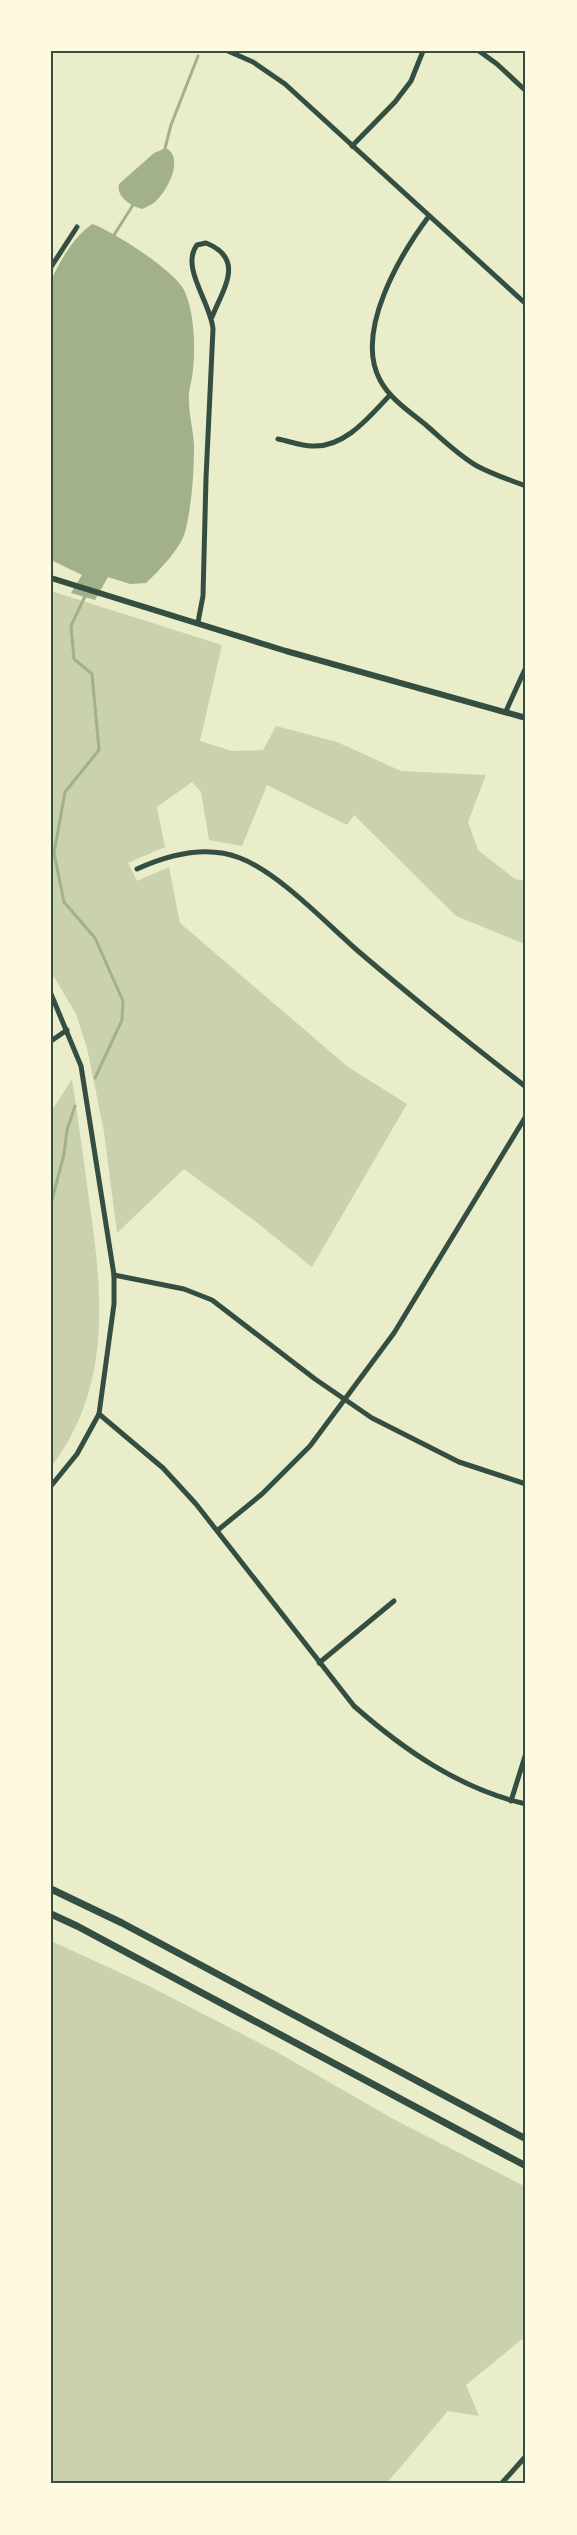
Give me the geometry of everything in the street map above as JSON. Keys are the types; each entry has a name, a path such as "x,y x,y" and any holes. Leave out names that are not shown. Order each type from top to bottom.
{"main road":[{"path":"51,1889 122,1923 526,2139"},
{"path":"51,1914 77,1926 526,2166"}],"street":[{"path":"228,51 253,62 285,84 526,304"},
{"path":"352,146 395,102 411,81 423,51"},
{"path":"479,51 526,90"},
{"path":"428,216 406,246 394,269 377,314 372,346 373,365 390,394 458,453 476,466 526,486"},
{"path":"51,267 77,227"},
{"path":"198,622 203,596 212,317 230,274 228,261 213,246 206,242 197,245 190,259 192,271 212,317"},
{"path":"278,439 313,446 335,444 353,431 390,394"},
{"path":"51,578 198,622 286,652 526,718"},
{"path":"506,712 526,667"},
{"path":"137,869 172,856 217,852 240,858 264,871 384,973 526,1087"},
{"path":"51,994 81,1066 114,1275 114,1304 98,1414 77,1454 51,1486"},
{"path":"51,1040 67,1030"},
{"path":"218,1530 262,1494 303,1453 394,1333 526,1116"},
{"path":"114,1275 184,1289 212,1300 343,1400 372,1418 459,1462 525,1482"},
{"path":"98,1414 130,1438 164,1468 218,1530 354,1706 384,1733 446,1773 476,1789 526,1804"},
{"path":"319,1663 394,1601"},
{"path":"511,1801 526,1753"},
{"path":"501,2484 526,2456"}],"shaded area":[{"path":"166,148 174,159 174,167 165,190 151,205 142,209 133,206 122,197 119,184 154,153"},
{"path":"92,224 102,228 142,253 178,282 188,299 194,345 192,377 189,390 194,445 193,477 189,511 183,538 157,573 146,583 130,584 108,577 95,600 71,593 82,575 51,560 51,280 73,243"},
{"path":"51,591 222,645 200,741 232,751 263,750 276,726 337,742 401,771 486,775 468,822 478,850 515,879 526,881 526,942 522,943 456,916 354,815 347,825 267,785 242,846 209,840 201,792 192,782 157,807 165,847 128,863 137,881 169,867 180,923 348,1067 407,1104 312,1267 255,1221 184,1169 117,1233 104,1132 87,1048 76,1014 51,972"},
{"path":"72,1079 98,1270 98,1339 94,1372 85,1405 71,1436 51,1467 51,1112"},
{"path":"51,1941 147,1985 275,2051 397,2121 526,2187 526,2336 466,2385 479,2416 448,2411 386,2484 51,2484"}],"waterway":[{"path":"164,152 171,125 198,56"},
{"path":"115,238 114,235 133,205"},
{"path":"86,594 71,626 74,659 92,674 99,750 65,792 54,853 64,902 95,938 123,1001 122,1020 95,1078"},
{"path":"51,1204 64,1154 67,1130 75,1106"}]}
